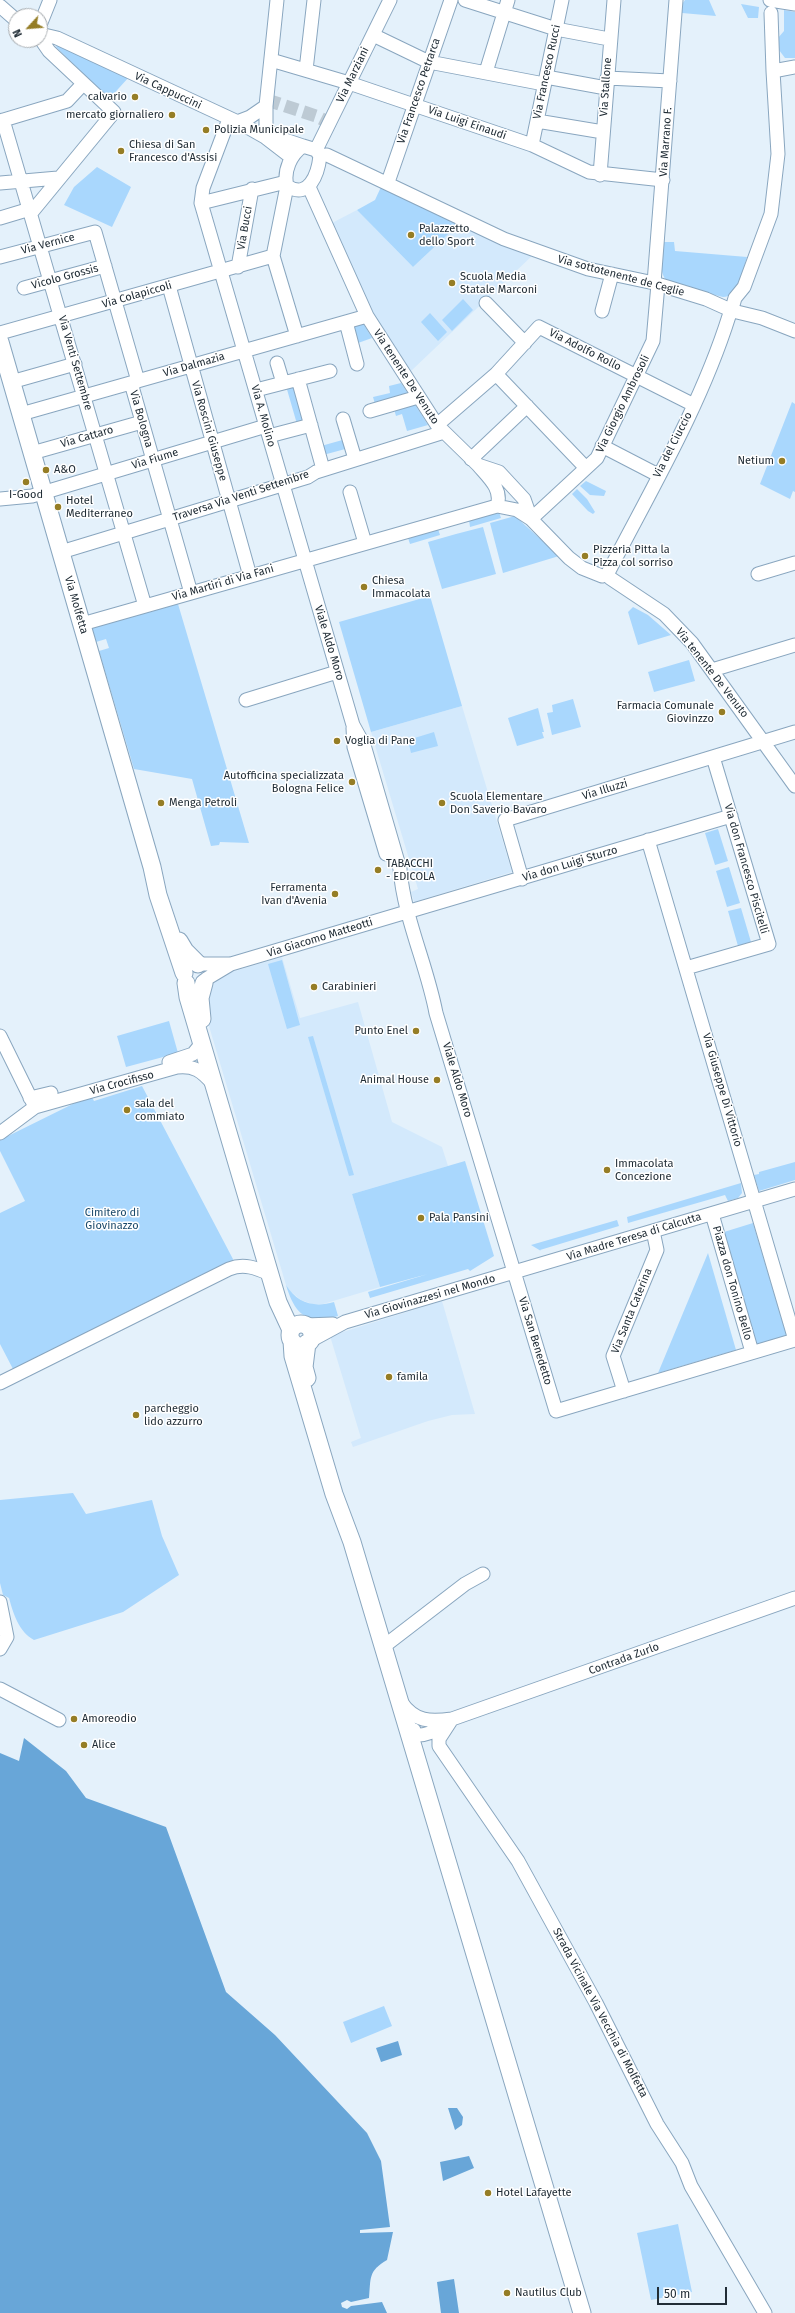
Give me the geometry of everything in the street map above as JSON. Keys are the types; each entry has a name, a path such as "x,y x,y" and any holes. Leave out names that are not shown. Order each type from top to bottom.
{"main road":[{"name":"Via Molfetta","path":"0,342 7,375 21,414 152,867"},
{"path":"152,867 164,893 179,940 185,951 198,964 205,968 205,981 200,998 206,1035 284,1298 301,1334"},
{"path":"152,867 160,903 185,978 213,1084 280,1308 301,1334"},
{"path":"185,978 188,966 198,964"},
{"path":"185,978 193,987 205,981"},
{"path":"301,1334 291,1347 295,1364 332,1487 352,1542 582,2313"}],"street":[{"path":"277,0 266,106 250,117 233,121 203,188 201,203 252,190 287,184"},
{"path":"306,70 314,0"},
{"name":"Via Marziani","path":"309,187 319,164 318,153 349,83 390,0"},
{"name":"Via Francesco Petrarca","path":"388,182 451,0"},
{"path":"465,0 506,6 556,29 609,39"},
{"name":"Via Francesco Rucci","path":"532,144 562,0"},
{"name":"Via Stallone","path":"600,175 609,39 614,0"},
{"name":"Via Marrano F.","path":"656,284 676,0"},
{"path":"770,7 795,4"},
{"path":"0,6 8,13"},
{"path":"486,72 506,6"},
{"name":"Via del Ciuccio","path":"607,575 694,405 716,356 735,298 744,287 772,214 778,154 770,7"},
{"path":"373,35 429,62 486,72 545,81 606,83 670,81"},
{"name":"Via Cappuccini","path":"48,36 57,38 233,121 264,137 291,157"},
{"path":"0,218 31,211 114,112 47,48"},
{"name":"Via Luigi Einaudi","path":"271,60 349,83 532,144 588,172 600,175 663,180"},
{"path":"773,71 795,67"},
{"path":"2,120 67,101 83,84"},
{"name":"Via sottotenente de Ceglie","path":"266,106 266,124 270,133 318,153 327,155 388,182 504,239 588,269 656,284 706,299 731,310 762,318 795,331"},
{"name":"Via Venti Settembre","path":"2,120 31,211 145,606"},
{"path":"537,121 603,132"},
{"path":"297,336 273,256 291,157 303,146"},
{"path":"0,183 58,178"},
{"path":"287,184 295,191 303,191 309,187"},
{"name":"Via tenente De Venuto","path":"309,187 367,316 418,397 440,428 474,462 499,472 524,499 531,520 569,558 582,568 607,575 664,614 692,643 795,786"},
{"name":"Via Bucci","path":"238,267 252,190"},
{"name":"Via A. Molino","path":"201,203 222,271 304,560"},
{"name":"Via Vernice","path":"0,257 96,232"},
{"name":"Via Bologna","path":"96,232 115,302 142,422 191,592"},
{"name":"Via Colapiccoli","path":"0,333 115,302 273,256"},
{"name":"Vicolo Grossis","path":"24,288 105,266"},
{"path":"602,311 612,274"},
{"name":"Via Giorgio Ambrosoli","path":"531,520 597,458 653,341 656,284"},
{"name":"Via Roscini Giuseppe","path":"169,286 250,576"},
{"path":"440,428 496,374 525,343 486,303"},
{"name":"Via Dalmazia","path":"21,414 367,316"},
{"path":"346,322 357,364"},
{"name":"Via Adolfo Rollo","path":"525,343 539,327 694,405"},
{"path":"277,363 283,383"},
{"path":"7,375 75,364"},
{"path":"256,390 330,371"},
{"path":"496,374 586,468"},
{"path":"298,379 324,469"},
{"path":"370,411 418,397"},
{"path":"527,406 474,462 495,486 499,499 497,506 517,510 531,520"},
{"path":"343,419 355,459"},
{"name":"Via Cattaro","path":"32,453 142,422"},
{"name":"Via Fiume","path":"0,499 32,496 212,442 268,431 311,425"},
{"name":"Traversa Via Venti Settembre","path":"61,552 308,477 324,469 440,428"},
{"path":"602,446 658,476"},
{"path":"355,493 369,542"},
{"name":"Via Martiri di Via Fani","path":"82,624 497,506"},
{"name":"Viale Aldo Moro","path":"304,560 353,725 354,747 392,871 402,888 431,987 436,1013 515,1272"},
{"path":"758,574 795,563"},
{"path":"712,670 795,645"},
{"path":"246,700 338,672"},
{"name":"Via Illuzzi","path":"522,879 505,820 795,732"},
{"name":"Via don Francesco Piscitelli","path":"686,968 768,944 713,757"},
{"name":"Via don Luigi Sturzo","path":"408,912 731,816"},
{"name":"Via Giuseppe Di Vittorio","path":"648,840 795,1340"},
{"name":"Via Giacomo Matteotti","path":"198,964 231,964 408,912"},
{"name":"Via Giacomo Matteotti","path":"205,981 231,964"},
{"path":"0,1036 32,1102 0,1133"},
{"name":"Via Crocifisso","path":"32,1102 188,1056 198,1050 202,1043"},
{"name":"Via Crocifisso","path":"32,1102 184,1066 199,1070 213,1084"},
{"name":"Via Madre Teresa di Calcutta","path":"515,1272 795,1189"},
{"name":"Piazza don Tonino Bello","path":"712,1214 752,1352"},
{"name":"Via Santa Caterina","path":"624,1391 613,1356 657,1250 653,1232"},
{"path":"0,1383 236,1266 248,1266 270,1274"},
{"name":"Via Giovinazzesi nel Mondo","path":"301,1334 321,1325 345,1322 515,1272"},
{"name":"Via San Benedetto","path":"515,1272 556,1411 624,1391"},
{"path":"624,1391 795,1340"},
{"path":"383,1647 465,1584 483,1574"},
{"name":"Contrada Zurlo","path":"431,1727 795,1598"},
{"path":"0,1602 7,1637 0,1649"},
{"path":"0,1689 58,1720"},
{"path":"398,1696 410,1714 423,1720 431,1727"},
{"name":"Strada Vicinale Via Vecchia di Molfetta","path":"452,1719 439,1739 439,1746 518,1861 596,2004 657,2124 682,2163 691,2186 765,2313"},
{"path":"409,1734 416,1727 431,1727"},
{"path":"423,1782 422,1748 431,1727"}],"shaded area":[{"name":"Scuola Media Statale Marconi","path":"357,210 413,267 460,223 534,254 411,371 372,311 332,223"},
{"name":"Scuola Elementare Don Saverio Bavaro","path":"462,706 512,872 414,902 411,892 418,889 371,732"},
{"path":"282,957 300,1018 358,1002 392,1122 442,1147 448,1166 352,1194 380,1287 323,1304 312,1304 301,1300 290,1291 286,1285 206,1016 206,1007 210,988 219,978 228,973"},
{"path":"442,1301 475,1414 452,1415 428,1421 353,1447 351,1442 361,1438 330,1336"},
{"path":"24,1738 66,1771 86,1798 166,1827 226,1992 275,2035 367,2133 381,2161 390,2227 360,2230 360,2233 393,2232 387,2260 373,2272 369,2298 351,2302 347,2300 341,2303 342,2307 347,2309 351,2306 382,2302 387,2313 0,2313 0,1753 19,1761"},
{"path":"398,2041 402,2055 381,2062 376,2048"},
{"path":"448,2108 457,2108 463,2117 462,2125 455,2130"},
{"path":"469,2156 474,2168 443,2181 440,2162"},
{"path":"454,2279 459,2313 441,2313 437,2282"}],"green space":[{"path":"685,0 709,0 716,16 682,13 682,4"},
{"path":"741,4 759,7 758,18 748,18"},
{"path":"784,10 795,12 795,58 785,58 779,50 778,38 784,31"},
{"path":"59,43 129,77 109,99 56,47"},
{"path":"97,167 131,187 112,227 64,205 74,187"},
{"path":"381,187 460,223 413,267 357,210 375,200"},
{"path":"664,242 674,242 675,251 747,257 737,288 728,296 723,297 670,284 663,275 661,265"},
{"path":"463,299 473,310 452,331 442,320"},
{"path":"430,313 447,332 438,341 421,322"},
{"path":"363,323 372,338 358,343 352,326"},
{"path":"294,383 306,421 297,424 286,386"},
{"path":"401,383 409,395 375,404 373,397 390,393 389,386"},
{"name":"Netium","path":"792,402 795,404 795,492 793,491 790,499 760,484"},
{"path":"414,403 428,425 407,431 402,414 396,416 394,409"},
{"path":"346,439 349,448 323,455 321,446"},
{"path":"586,481 606,491 604,496 590,495 580,486"},
{"path":"577,489 587,499 595,512 593,514 588,511 572,494"},
{"path":"499,512 501,518 470,527 469,520"},
{"path":"515,516 559,556 503,573 490,523"},
{"path":"483,527 496,574 442,589 428,542"},
{"path":"438,529 440,535 410,544 408,538"},
{"path":"430,596 462,706 371,732 339,622"},
{"path":"178,604 249,843 220,842 219,845 211,846 192,779 134,769 99,651 109,648 106,639 96,642 92,628"},
{"path":"633,607 648,615 671,635 638,645 628,612"},
{"path":"689,660 695,681 654,692 648,672"},
{"path":"573,699 581,727 552,735 547,713 553,712 552,705"},
{"path":"538,708 544,738 517,746 508,718"},
{"path":"434,732 438,746 411,753 408,740"},
{"path":"718,829 728,861 715,865 705,833"},
{"path":"729,867 740,903 727,907 716,871"},
{"path":"741,908 751,942 738,946 728,911"},
{"path":"282,960 300,1025 287,1029 268,964"},
{"path":"169,1021 178,1053 126,1067 117,1036"},
{"path":"313,1036 354,1175 349,1176 308,1037"},
{"name":"Cimitero di Giovinazzo","path":"142,1086 234,1261 187,1282 13,1369 0,1344 0,1213 25,1201 0,1151 0,1140 91,1095 94,1101"},
{"name":"Pala Pansini","path":"465,1161 494,1256 470,1271 468,1269 370,1298 368,1292 428,1274 380,1287 352,1194"},
{"path":"795,1162 795,1180 759,1191 754,1175 759,1174 759,1172"},
{"path":"741,1183 742,1193 738,1198 728,1201 725,1195 628,1223 627,1217"},
{"path":"617,1220 619,1226 540,1250 541,1251 531,1245"},
{"path":"753,1223 787,1337 756,1346 724,1232"},
{"path":"708,1253 736,1350 658,1373"},
{"path":"286,1285 295,1296 301,1300 313,1304 327,1304 334,1302 338,1316 318,1319 310,1318 304,1315 294,1304"},
{"path":"73,1493 86,1514 152,1500 162,1536 179,1575 123,1612 34,1640 24,1632 17,1622 9,1598 3,1595 0,1583 0,1500"},
{"path":"384,2006 392,2026 351,2043 343,2022"},
{"path":"678,2224 692,2292 651,2300 637,2233"}],"tunnel":[{"path":"267,100 316,116 330,123"}],"place":[{"name":"calvario","path":"135,97"},
{"name":"mercato giornaliero","path":"172,115"},
{"name":"Polizia Municipale","path":"206,130"},
{"name":"Chiesa di San Francesco d'Assisi","path":"121,151"},
{"name":"Palazzetto dello Sport","path":"411,235"},
{"name":"Scuola Media Statale Marconi","path":"452,283"},
{"name":"Netium","path":"782,461"},
{"name":"A&O","path":"46,470"},
{"name":"I-Good","path":"26,482"},
{"name":"Hotel Mediterraneo","path":"58,507"},
{"name":"Pizzeria Pitta la Pizza col sorriso","path":"585,556"},
{"name":"Chiesa Immacolata","path":"364,587"},
{"name":"Farmacia Comunale Giovinzzo","path":"722,712"},
{"name":"Voglia di Pane","path":"337,741"},
{"name":"Autofficina specializzata Bologna Felice","path":"352,782"},
{"name":"Menga Petroli","path":"161,803"},
{"name":"Scuola Elementare Don Saverio Bavaro","path":"442,803"},
{"name":"TABACCHI - EDICOLA","path":"378,870"},
{"name":"Ferramenta Ivan d'Avenia","path":"335,894"},
{"name":"Carabinieri","path":"314,987"},
{"name":"Punto Enel","path":"416,1031"},
{"name":"Animal House","path":"437,1080"},
{"name":"sala del commiato","path":"127,1110"},
{"name":"Immacolata Concezione","path":"607,1170"},
{"name":"Pala Pansini","path":"421,1218"},
{"name":"famila","path":"389,1377"},
{"name":"parcheggio lido azzurro","path":"136,1415"},
{"name":"Amoreodio","path":"74,1719"},
{"name":"Alice","path":"84,1745"},
{"name":"Hotel Lafayette","path":"488,2193"},
{"name":"Nautilus Club","path":"507,2293"}]}
